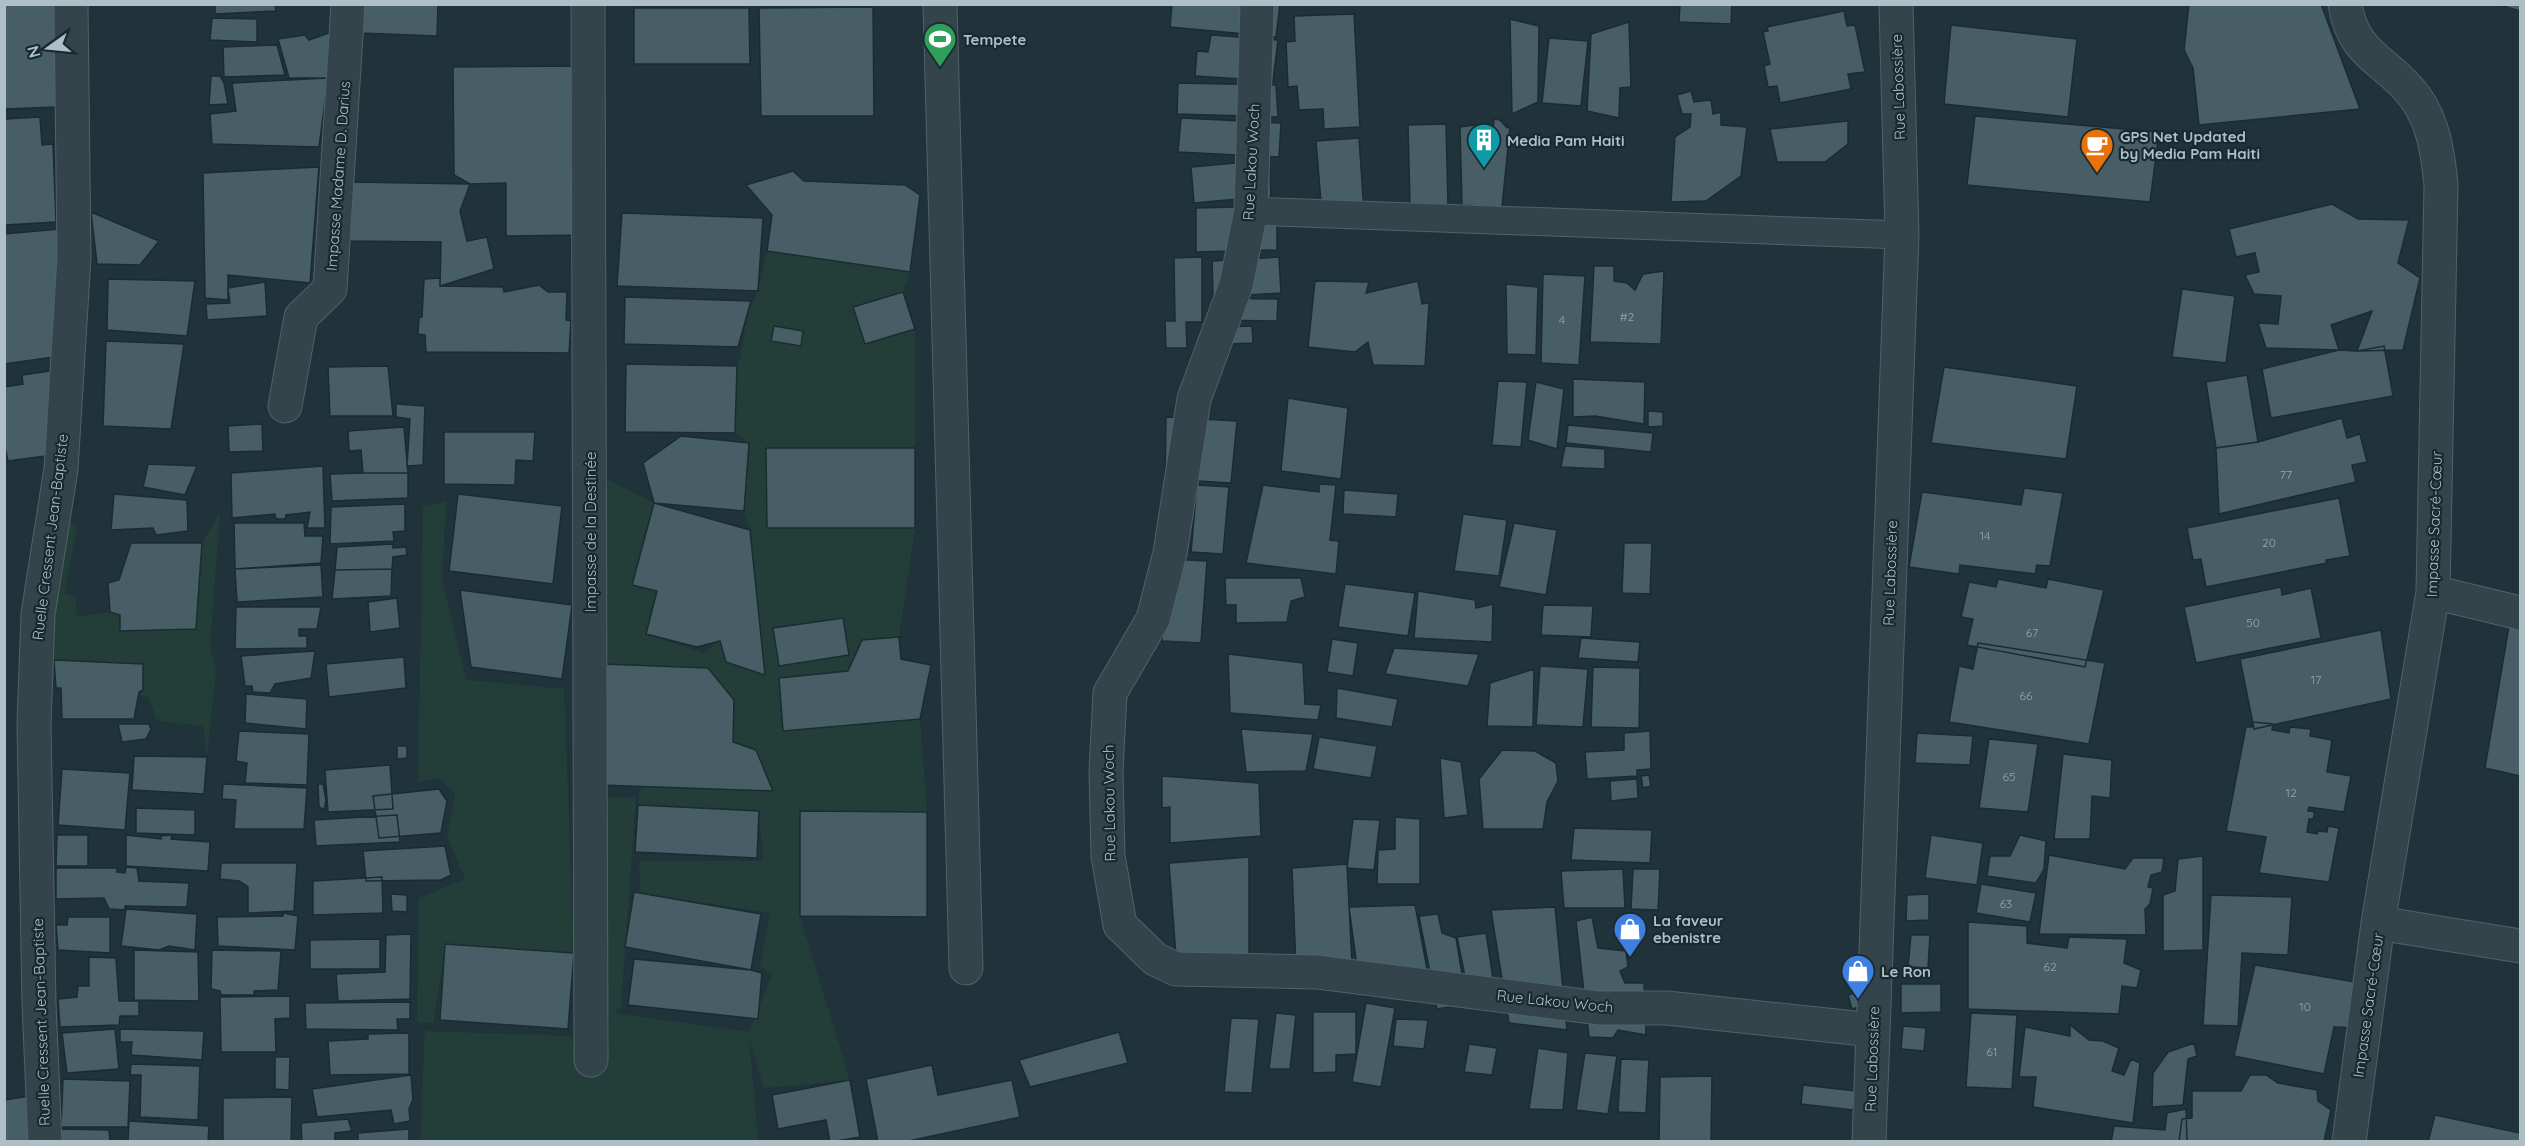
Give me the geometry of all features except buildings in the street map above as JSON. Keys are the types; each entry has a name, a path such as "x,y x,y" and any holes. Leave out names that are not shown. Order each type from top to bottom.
{"street":[{"name":"Ruelle Cressent Jean-Baptiste","path":"45,1142 38,982 34,724 38,614 61,470 74,257 71,4"},
{"name":"Impasse Madame D. Darius","path":"285,406 301,317 330,288 348,4"},
{"name":"Impasse de la Destinée","path":"588,4 591,1060"},
{"path":"940,4 966,968"},
{"name":"Rue Lakou Woch","path":"1257,4 1251,211 1236,285 1194,399 1170,553 1153,619 1110,693 1106,771 1108,856 1120,924 1155,959 1176,969 1317,972 1599,1008 1666,1008 1873,1030"},
{"name":"Rue Labossière","path":"1869,1142 1902,236 1896,4"},
{"name":"Impasse Sacré-Cœur","path":"2345,4 2348,21 2362,49 2399,79 2416,98 2428,121 2438,154 2441,184 2433,592 2378,924 2349,1142"},
{"path":"2433,592 2520,613"},
{"path":"2378,924 2520,946"}],"lane":[{"path":"1251,211 1902,236"}],"green space":[{"path":"767,251 910,272 903,292 853,307 865,344 915,329 915,448 766,449 767,528 915,528 899,637 862,640 848,671 779,678 783,730 920,719 927,812 801,820 800,917 850,1080 764,1088 749,1037 758,1141 420,1142 425,1031 571,1036 580,1069 595,1073 610,1016 591,1029 600,798 636,797 621,1007 613,1013 749,1032 772,975 760,966 770,913 640,893 639,861 763,861 759,812 638,805 641,786 773,790 756,751 733,742 734,700 708,668 603,664 598,475 654,503 632,584 657,591 646,634 704,653 720,641 732,664 764,674 750,530 744,511 749,443 735,433 737,366 748,313 758,291"},
{"path":"446,501 442,580 466,680 564,689 574,953 446,944 433,1023 417,1022 419,898 465,879 447,836 455,793 438,778 418,782 423,507"},
{"path":"220,513 210,646 216,670 207,757 203,726 157,721 149,698 37,658 54,660 38,614 63,519 77,526 64,593 75,597 77,617 110,612 120,615 120,631 196,628 202,543"}],"place":[{"name":"Tempete","path":"940,68"},
{"name":"Media Pam Haiti","path":"1484,169"},
{"name":"GPS Net Updated by Media Pam Haiti","path":"2097,174"},
{"name":"La faveur ebenistre","path":"1630,958"},
{"name":"Le Ron","path":"1858,1000"}]}
